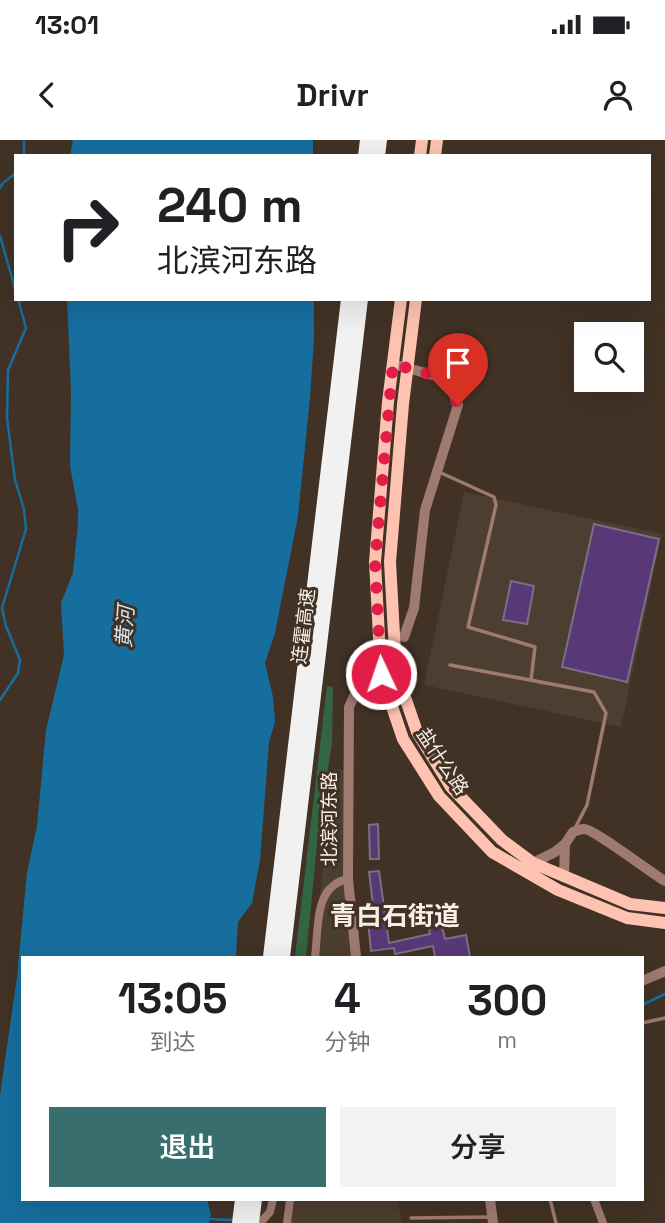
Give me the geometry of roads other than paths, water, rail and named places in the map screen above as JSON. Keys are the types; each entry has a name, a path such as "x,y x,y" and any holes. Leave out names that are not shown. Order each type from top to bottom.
{"highway":[{"name":"连霍高速","path":"270,956 348,301"},
{"name":"连霍高速","path":"283,956 361,301"},
{"path":"239,1223 242,1201"},
{"path":"252,1223 255,1201"}],"main road":[{"path":"393,364 401,301"},
{"path":"407,368 416,301"},
{"name":"盐什公路","path":"393,364 375,562 381,674 403,739 439,796 492,852 558,890 627,918 665,923"},
{"name":"盐什公路","path":"407,368 390,562 396,671 416,732 451,787 502,840 533,863 630,904 665,908"}],"street":[{"path":"393,364 436,376 451,388 458,405 425,510 414,608 404,638"},
{"name":"北滨河东路","path":"356,956 348,879 349,707 360,684"},
{"path":"533,863 555,852 573,832 585,828 599,834 634,862 665,881"},
{"path":"564,877 565,844"},
{"path":"315,956 322,900 332,885 348,879"},
{"path":"644,980 665,971"},
{"path":"260,1223 270,1212 273,1201"},
{"path":"287,1223 290,1201"},
{"path":"490,1201 492,1220"},
{"path":"595,1201 603,1223"}],"lane":[{"path":"437,471 494,497 496,505 468,627 535,647 531,680"},
{"path":"450,665 594,692 606,713 587,806 573,832"},
{"path":"644,1023 665,1018"},
{"path":"550,1201 556,1223"},
{"path":"411,1218 492,1220"}],"water":[{"path":"73,140 313,140 313,154 70,154"},
{"name":"黄河","path":"67,301 314,301 310,397 298,516 275,633 265,663 273,697 275,722 269,742 260,860 252,903 238,922 236,956 21,956 21,1201 208,1201 211,1215 209,1223 0,1223 0,1095 17,977 27,872 37,826 46,730 64,655 61,603 73,573 78,524 70,466 71,390"}],"waterway":[{"path":"24,140 24,154"},
{"path":"0,188 14,175"},
{"path":"0,236 14,285"},
{"path":"0,700 18,673 20,660 6,626 2,608 26,529 24,509 15,480 7,418 8,370 26,328 19,301"},
{"path":"644,1004 665,994"},
{"path":"207,1219 232,1220"}],"tunnel":[{"path":"360,683 396,645"}],"district":[{"name":"青白石街道","path":"395,916"}]}
